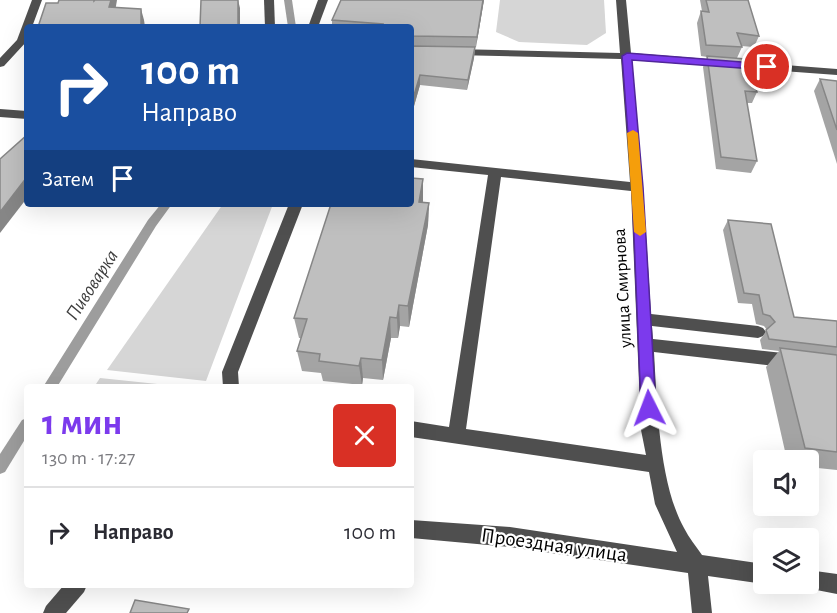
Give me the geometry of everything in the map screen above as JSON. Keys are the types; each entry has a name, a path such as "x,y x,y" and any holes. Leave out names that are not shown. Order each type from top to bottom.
{"street":[{"path":"28,24 37,0"},
{"path":"268,0 270,24"},
{"path":"314,24 323,0"},
{"name":"улица Смирнова","path":"621,0 638,187 650,430 664,504 677,535 697,565"},
{"path":"0,64 22,40 24,35"},
{"path":"447,52 627,56 837,72"},
{"path":"0,113 24,115"},
{"path":"414,163 638,187"},
{"path":"456,436 495,172"},
{"path":"231,384 230,372 295,207"},
{"path":"645,319 758,332"},
{"path":"646,345 806,362"},
{"path":"414,429 655,465"},
{"name":"Проездная улица","path":"414,529 510,537 753,573"},
{"path":"697,565 702,613"},
{"path":"819,582 837,584"},
{"path":"53,613 74,588"}],"shaded area":[{"path":"500,0 604,0 606,33 587,45 519,42 496,32"},
{"path":"221,207 272,207 206,381 107,370"},
{"path":"100,378 157,384 96,384"}],"building":[{"path":"59,0 111,0 109,7 141,9 141,24 39,24 46,3 58,3"},
{"path":"201,0 238,0 238,24 200,24"},
{"path":"341,0 483,0 477,37 414,36 414,24 332,20"},
{"path":"706,0 748,0 759,36 737,33 742,47 706,45 701,11 709,12"},
{"path":"414,46 475,47 468,80 420,75 414,95"},
{"path":"707,56 746,59 757,92 745,91 757,161 721,157"},
{"path":"820,79 837,81 837,130"},
{"path":"24,138 24,181 0,212 0,159"},
{"path":"414,178 423,179 419,202 429,203 408,306 399,305 397,318 390,317 382,360 361,358 359,366 319,361 320,354 297,351 307,319 294,318 330,207 414,207"},
{"path":"728,220 771,224 794,317 837,321 837,347 769,339 766,330 775,322 770,316 763,314 759,295 744,293"},
{"path":"780,348 837,355 837,452 805,448"},
{"path":"135,600 189,609 187,613 130,613"}],"waterway":[{"name":"Пивоварка","path":"288,0 292,24"},
{"name":"Пивоварка","path":"52,384 152,223 165,207"},
{"name":"Пивоварка","path":"0,467 24,429"}],"slow traffic":[{"path":"633,133 640,232"}],"route":[{"path":"649,408 638,187 627,56 767,67"}]}
